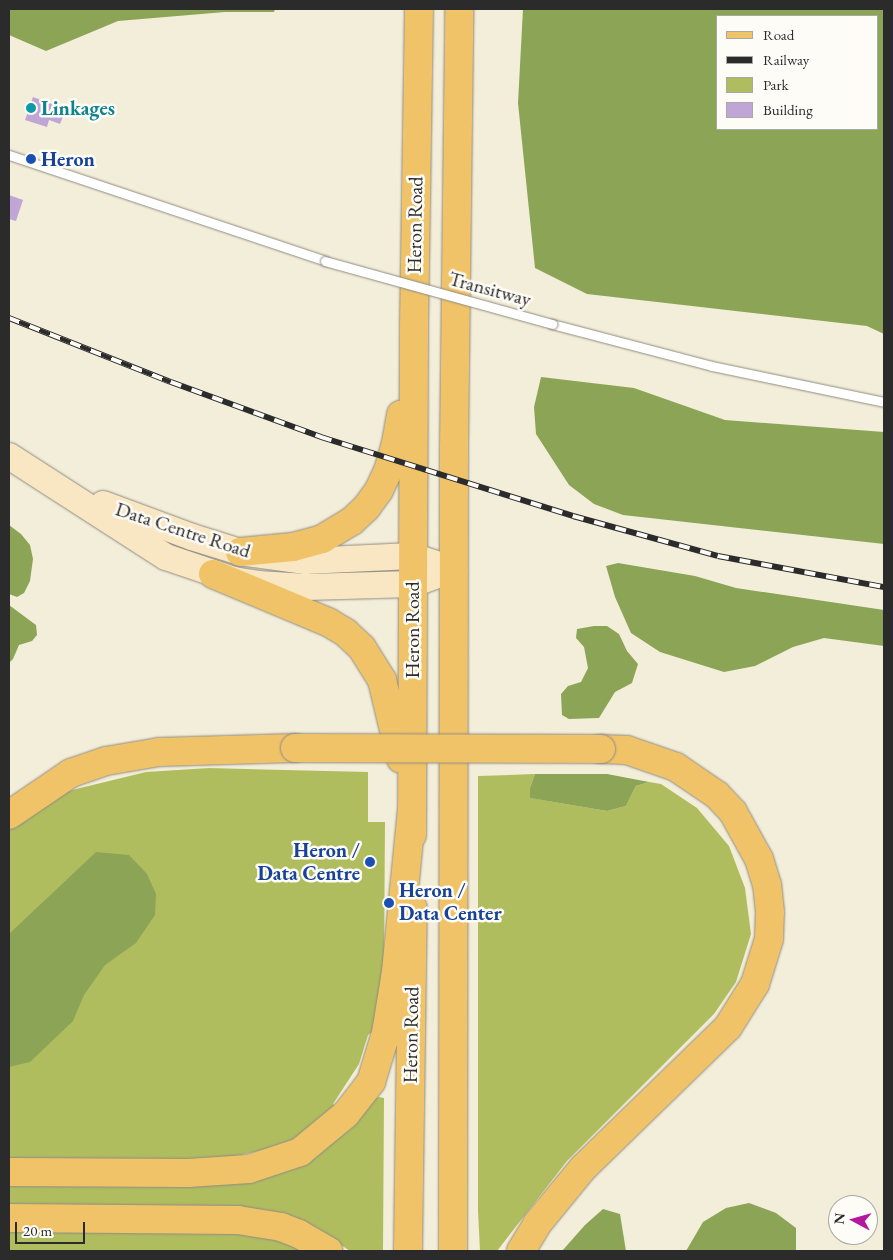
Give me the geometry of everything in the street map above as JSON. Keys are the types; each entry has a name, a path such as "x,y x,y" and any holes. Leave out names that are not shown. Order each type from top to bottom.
{"main road":[{"name":"Heron Road","path":"408,1251 412,556 418,9"},
{"name":"Heron Road","path":"453,1251 454,568 459,9"},
{"path":"240,552 293,547 322,539 352,521 366,508 379,490 388,471 396,443 414,326"},
{"name":"Data Centre Road","path":"9,456 166,557 213,574 258,584 279,586 413,584 454,568"},
{"name":"Data Centre Road","path":"60,488 192,537 240,552 305,561 412,556 454,568"},
{"path":"9,1172 188,1173 249,1168 300,1152 346,1114 371,1082 386,1033 396,972 412,810 388,699 382,680 362,648 346,633 328,622 213,574"},
{"path":"9,815 71,773 106,761 159,752 296,748 627,750 676,767 717,795 733,812 759,859 767,885 770,912 768,939 755,984 728,1027 582,1168 537,1224 521,1251"},
{"path":"9,1218 238,1220 280,1227 299,1234 328,1251"}],"lane":[{"name":"Transitway","path":"9,155 325,261 712,366 884,402"},
{"path":"31,788 71,773"}],"green space":[{"path":"9,9 275,9 274,12 225,12 118,21 46,51 9,35"},
{"path":"523,9 884,9 884,334 867,326 587,294 535,268 518,103"},
{"path":"541,377 634,388 725,420 884,432 884,544 623,515 594,504 569,485 536,434 534,407"},
{"path":"9,525 21,534 30,545 33,559 30,581 24,593 17,597 9,594"},
{"path":"618,563 695,576 736,588 884,610 884,646 824,638 793,647 755,666 724,672 660,652 631,633 615,597 606,566"},
{"path":"9,605 36,625 37,635 32,641 19,645 13,659 9,663"},
{"path":"607,626 619,634 627,651 638,664 632,683 615,692 599,718 569,719 562,715 561,694 568,686 581,682 588,668 584,647 576,638 577,629"},
{"path":"209,768 368,772 368,822 385,822 384,968 378,1028 368,1035 359,1064 333,1104 337,1108 315,1127 285,1145 213,1161 9,1162 9,827 68,791 146,772"},
{"path":"535,774 530,788 531,798 607,811 626,806 636,786 649,782 661,784 697,808 729,846 745,888 751,934 736,982 714,1014 567,1161 497,1251 480,1251 478,1211 478,776"},
{"path":"535,774 607,774 649,782 636,786 626,806 607,811 530,798 530,788"},
{"path":"96,852 129,855 147,874 156,894 155,915 136,943 105,965 84,995 73,1021 30,1062 9,1067 9,934"},
{"path":"384,1098 383,1251 350,1251 312,1226 9,1207 9,1184 319,1153 353,1127 374,1099"},
{"path":"749,1203 776,1213 796,1228 796,1251 686,1251 703,1222 726,1208"},
{"path":"603,1209 620,1214 626,1251 562,1251 585,1225"},
{"path":"9,1231 248,1233 295,1244 306,1251 9,1251"}],"building":[{"path":"33,97 66,109 60,124 49,120 47,127 25,120"},
{"path":"9,195 23,200 16,221 9,219"}],"railway":[{"path":"9,318 171,382 321,437 573,516 718,556 884,587"}],"place":[{"name":"Linkages","path":"31,108"},
{"name":"Heron","path":"31,159"},
{"name":"Heron / Data Centre","path":"370,862"},
{"name":"Heron / Data Center","path":"389,903"}]}
